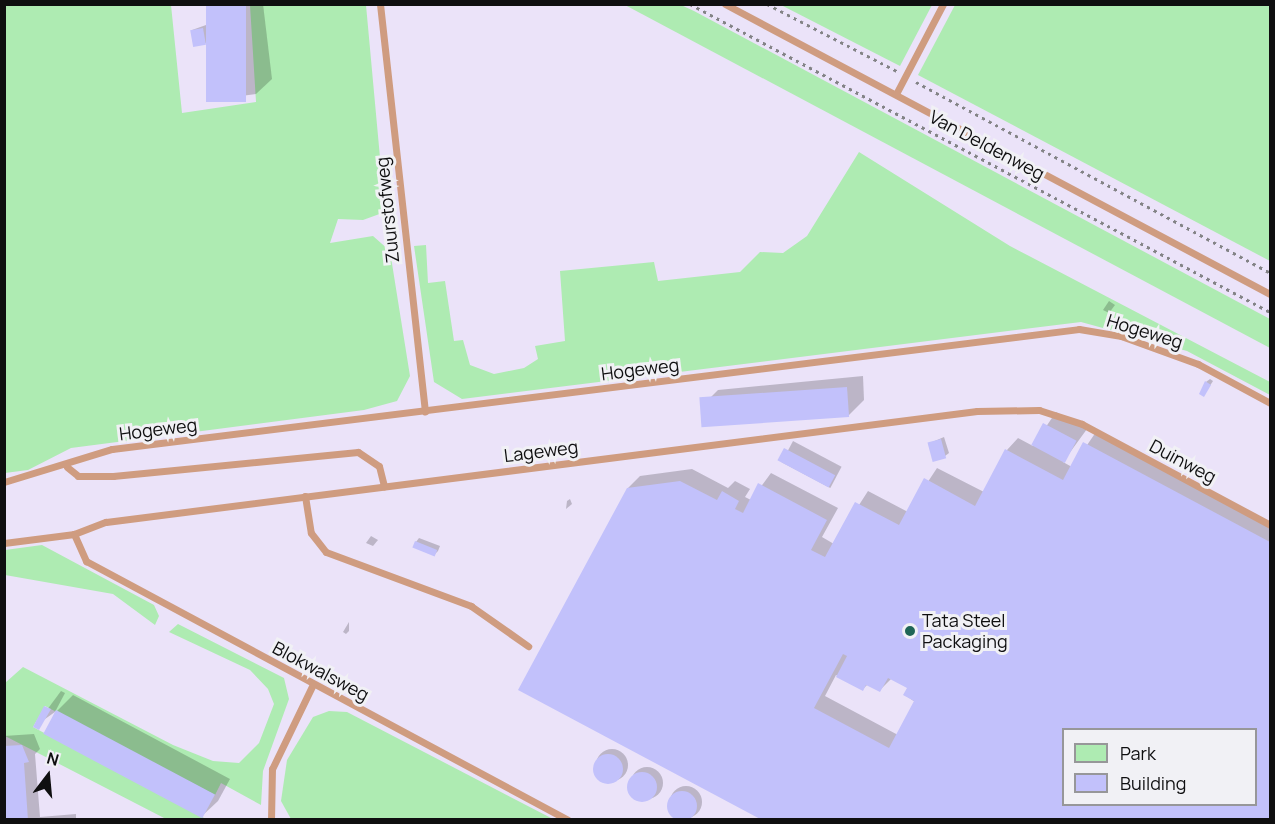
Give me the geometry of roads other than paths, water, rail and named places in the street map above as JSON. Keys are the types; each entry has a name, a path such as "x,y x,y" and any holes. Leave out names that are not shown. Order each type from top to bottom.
{"lane":[{"name":"Zuurstofweg","path":"380,4 425,412"},
{"name":"Van Deldenweg","path":"725,4 1270,294"},
{"path":"896,94 943,4"},
{"name":"Hogeweg","path":"4,482 67,467 112,449 425,412 1079,328 1121,336 1198,364 1270,403"},
{"name":"Lageweg","path":"4,543 74,534 106,522 977,411 1039,410 1082,424"},
{"name":"Duinweg","path":"1082,424 1270,525"},
{"path":"67,467 78,476 113,476 358,452 379,466 384,486"},
{"path":"306,496 311,533 326,552 471,606 528,646"},
{"name":"Blokwalsweg","path":"74,534 86,561 568,819"},
{"path":"271,819 272,769 313,684"}],"place":[{"name":"Tata Steel Packaging","path":"910,631"}]}
